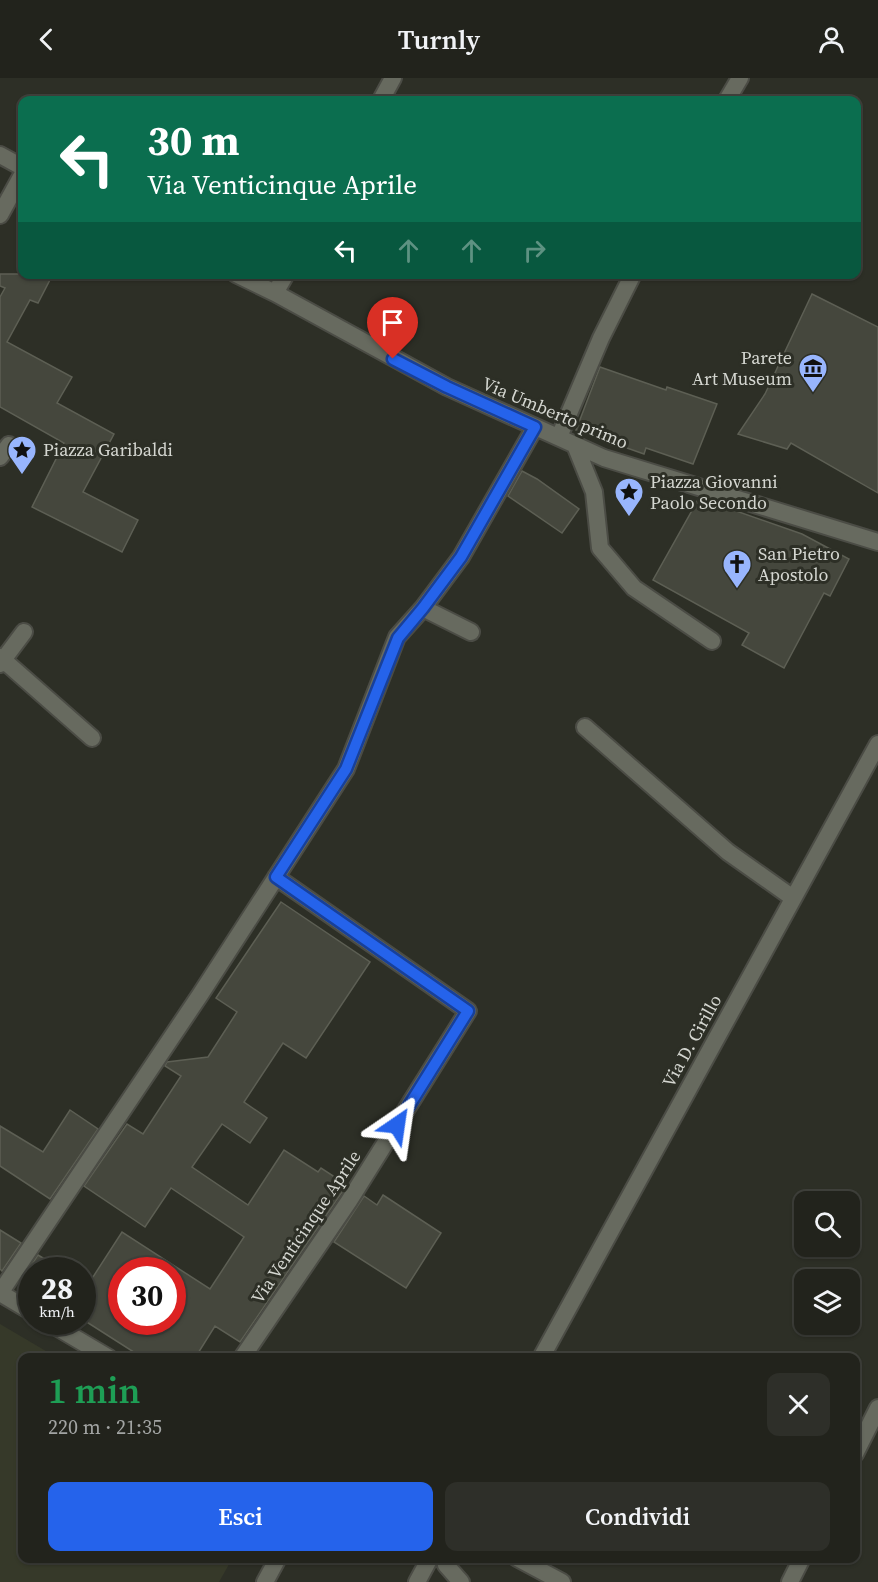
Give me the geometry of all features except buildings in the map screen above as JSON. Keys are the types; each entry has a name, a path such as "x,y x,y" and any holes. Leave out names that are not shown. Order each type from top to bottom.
{"street":[{"path":"383,96 393,78"},
{"path":"729,96 740,78"},
{"path":"0,154 18,164"},
{"path":"0,215 18,183"},
{"name":"Via Umberto primo","path":"247,279 276,293 413,370 604,458 878,542"},
{"path":"276,293 283,279"},
{"path":"559,437 601,338 630,279"},
{"path":"18,1304 0,1293 194,1005 346,769 398,638 461,557 535,427"},
{"name":"Via Umberto primo","path":"575,445 594,492 600,548 634,588 712,641"},
{"path":"423,608 471,632"},
{"path":"24,632 1,660 92,738"},
{"path":"585,727 728,852 794,898"},
{"name":"Via D. Cirillo","path":"544,1353 878,744"},
{"name":"Via Venticinque Aprile","path":"245,1353 349,1201 468,1011 276,877"},
{"path":"70,1335 101,1353"},
{"path":"860,1444 878,1408"},
{"path":"264,1582 275,1563"},
{"path":"417,1582 427,1563"},
{"path":"446,1563 461,1582"},
{"path":"526,1563 562,1582"},
{"path":"796,1580 801,1563"}],"shaded area":[{"path":"0,1324 49,1353 18,1353 18,1563 230,1563 219,1582 0,1582"}],"place":[{"name":"Parete Art Museum","path":"813,394"},
{"name":"Piazza Garibaldi","path":"22,476"},
{"name":"Piazza Giovanni Paolo Secondo","path":"629,518"},
{"name":"San Pietro Apostolo","path":"737,590"}],"route":[{"path":"393,359 447,387 535,427 461,557 398,638 346,769 276,877 468,1011 397,1125"}]}
